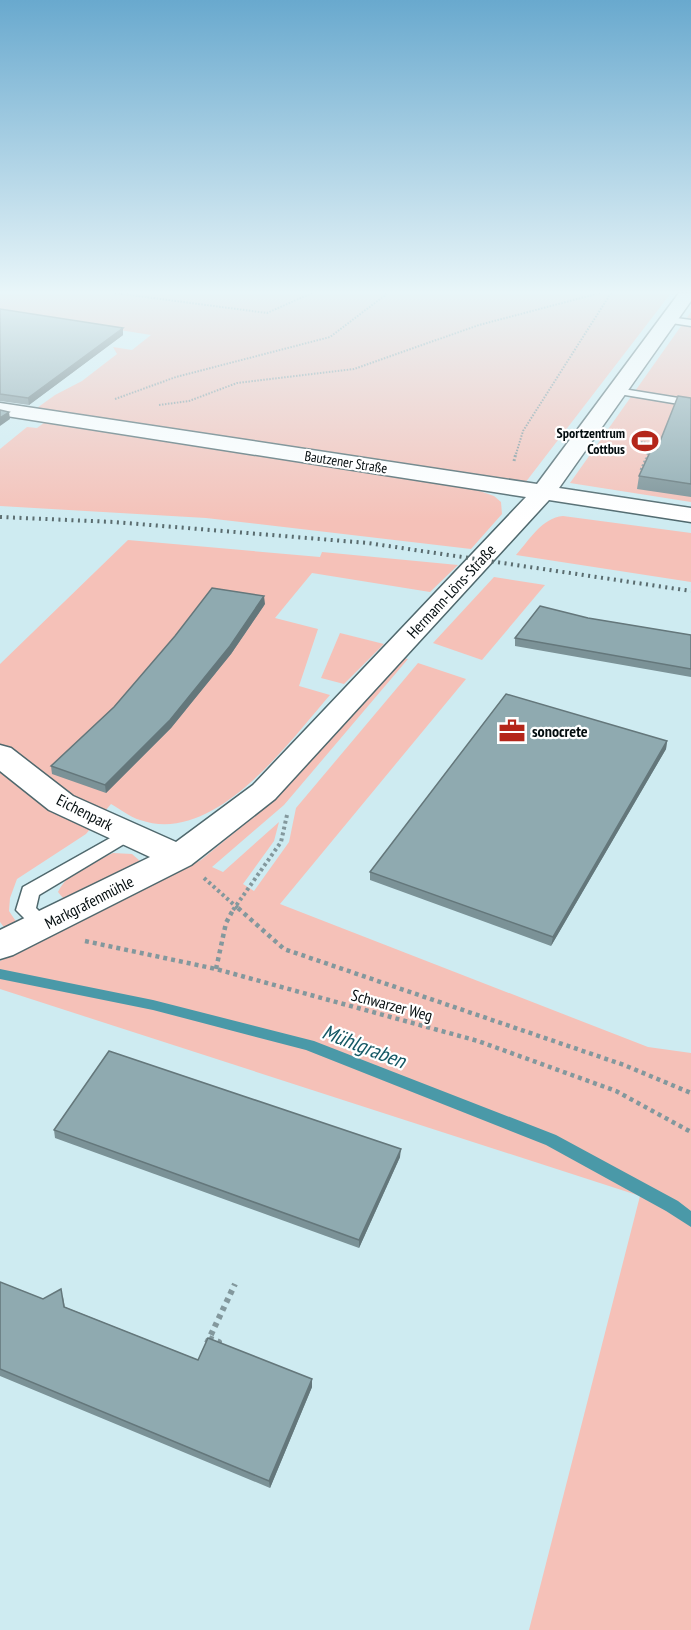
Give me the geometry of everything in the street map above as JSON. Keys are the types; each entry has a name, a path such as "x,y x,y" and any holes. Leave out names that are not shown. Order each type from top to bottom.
{"street":[{"name":"Hermann-Löns-Straße","path":"179,857 264,792 543,493 633,369"},
{"name":"Bautzener Straße","path":"0,409 691,515"},
{"name":"Eichenpark","path":"0,755 61,803 179,857"},
{"name":"Markgrafenmühle","path":"5,944 58,932 179,857"}],"lane":[{"path":"617,391 691,403"},
{"path":"58,932 26,910 30,892 128,834"}],"path":[{"path":"74,420 110,400 207,369"},
{"path":"154,406 189,401 237,383 353,369"},
{"path":"509,487 515,478 513,464 523,431 562,369"},
{"path":"641,442 667,446"},
{"path":"638,447 659,460"},
{"path":"641,470 646,459 654,457"},
{"path":"216,969 226,923 236,904 281,842 289,807"},
{"path":"236,904 284,949 624,1065 691,1094"},
{"name":"Schwarzer Weg","path":"58,932 216,969 478,1041 616,1092 691,1132"},
{"path":"205,1346 235,1284"},
{"path":"209,1338 219,1342 216,1349"}],"shaded area":[{"path":"97,369 613,369 525,483 37,408 55,395 82,381"},
{"name":"Sportzentrum Cottbus","path":"651,369 691,369 691,502 570,483"},
{"path":"45,422 474,489 494,496 501,502 502,514 471,549 206,518 0,506 0,449 27,427 37,428"},
{"path":"563,516 691,533 691,582 516,555 543,525"},
{"path":"128,540 320,557 322,552 458,565 430,592 312,573 275,618 318,629 299,686 330,695 271,762 222,805 195,818 168,824 140,820 111,804 86,834 17,879 10,898 9,911 21,929 10,935 0,922 0,664"},
{"path":"494,577 545,585 482,660 433,643"},
{"path":"340,633 384,644 344,684 321,678"},
{"path":"399,657 408,659 284,805 212,867 223,872 279,822 274,841 243,884 254,891 289,842 296,808 418,663 466,679 280,904 648,1047 691,1053 691,1630 529,1630 640,1196 0,989 0,961 201,860 274,800"},
{"path":"113,853 132,854 140,861 138,867 68,904 58,892 68,878 82,868"}],"building":[{"path":"0,369 67,369 28,398 0,394"},
{"path":"678,396 691,398 691,484 639,476 651,450 657,449"},
{"path":"0,410 9,412 0,418"},
{"path":"212,588 264,596 230,646 170,720 105,785 51,766 114,707 175,636"},
{"path":"540,606 588,618 691,635 691,669 515,638"},
{"path":"506,694 667,741 553,937 370,872"},
{"path":"109,1051 401,1149 359,1240 54,1130"},
{"path":"0,1282 43,1299 61,1289 64,1307 198,1360 208,1338 312,1379 269,1481 0,1369"}],"waterway":[{"name":"Mühlgraben","path":"0,974 153,1005 309,1045 551,1140 672,1206 691,1220"}],"railway":[{"path":"0,517 114,522 368,543 691,591"}],"place":[{"name":"Sportzentrum Cottbus","path":"645,441"},
{"name":"sonocrete","path":"512,731"}]}
